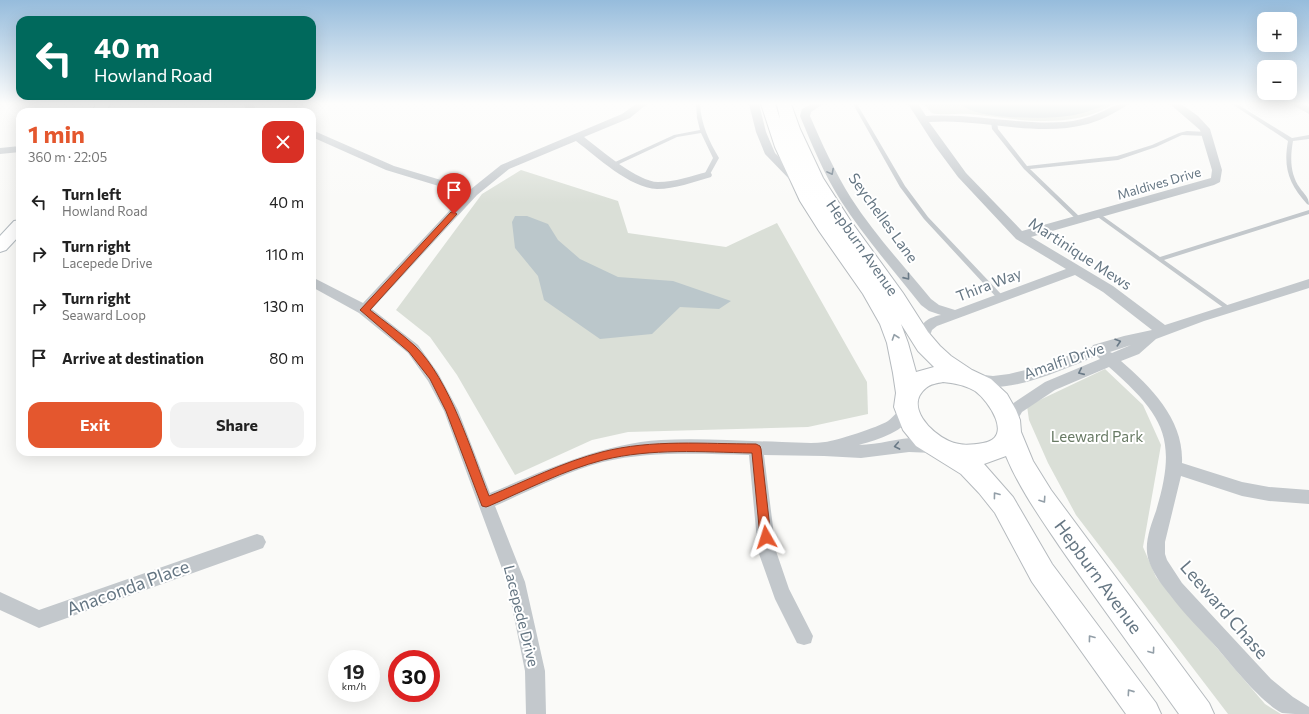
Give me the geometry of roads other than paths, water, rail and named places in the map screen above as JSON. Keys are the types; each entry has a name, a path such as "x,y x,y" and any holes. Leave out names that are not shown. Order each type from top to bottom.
{"main road":[{"name":"Hepburn Avenue","path":"779,137 801,185 816,213 886,316 895,338 906,375 907,403"},
{"name":"Hepburn Avenue","path":"796,137 810,169 832,208 899,302 922,340 935,355 949,367 969,378"},
{"path":"941,449 970,456 982,455 991,452 1005,441 1009,427 1006,410 991,391 969,378 943,373 924,377 911,386 907,403 910,422 916,431 925,439 941,449 970,466 988,485 1004,505 1042,573 1145,714"},
{"name":"Hepburn Avenue","path":"1009,427 1023,467 1042,498 1090,568 1198,714"}],"street":[{"path":"325,137 390,168 473,193"},
{"path":"364,310 473,193 491,177 505,167 573,137"},
{"path":"578,137 635,179 650,185 669,185 707,174"},
{"path":"763,137 770,154 801,185"},
{"name":"Seychelles Lane","path":"814,137 847,200 869,231 926,302 934,308 955,315"},
{"name":"Martinique Mews","path":"935,137 962,175 1000,217 1020,236 1108,289 1158,333"},
{"name":"Maldives Drive","path":"1020,236 1210,183 1216,180 1217,170 1208,137"},
{"path":"0,150 16,149"},
{"path":"0,246 16,229"},
{"path":"0,258 16,241"},
{"name":"Thira Way","path":"922,340 929,324 946,319 999,296 1077,270"},
{"name":"Lacepede Drive","path":"316,283 364,310 413,350 433,377 451,410 516,582 535,671 536,714"},
{"name":"Amalfi Drive","path":"969,378 992,382 1009,380 1104,354 1134,350 1158,333 1228,309 1306,288"},
{"name":"Amalfi Drive","path":"1009,427 1017,408 1050,386 1104,354"},
{"name":"Leeward Chase","path":"1104,354 1128,376 1162,414 1174,444 1175,467 1156,544 1157,558 1176,589 1264,686 1286,704 1302,714"},
{"path":"824,449 865,437 892,426 907,403"},
{"path":"486,502 570,466 602,456 633,450 661,447 824,449 848,452 873,451 917,444 941,449"},
{"path":"756,449 767,551 781,593 804,636"},
{"path":"1175,467 1242,489 1269,494 1309,496"},
{"name":"Anaconda Place","path":"0,601 39,619 257,542"}],"lane":[{"path":"615,164 673,137"},
{"path":"706,137 716,158 707,174"},
{"path":"874,137 903,187 926,218 999,296"},
{"path":"1002,137 1026,168 1080,220"},
{"path":"1026,168 1118,158 1154,146 1174,137"},
{"path":"1287,137 1291,140 1309,138"},
{"path":"1291,140 1288,156 1289,172 1300,193 1309,204"},
{"path":"1159,259 1309,212"},
{"path":"1098,215 1228,309"}],"park label":[{"name":"Leeward Park","path":"1097,437"}]}
